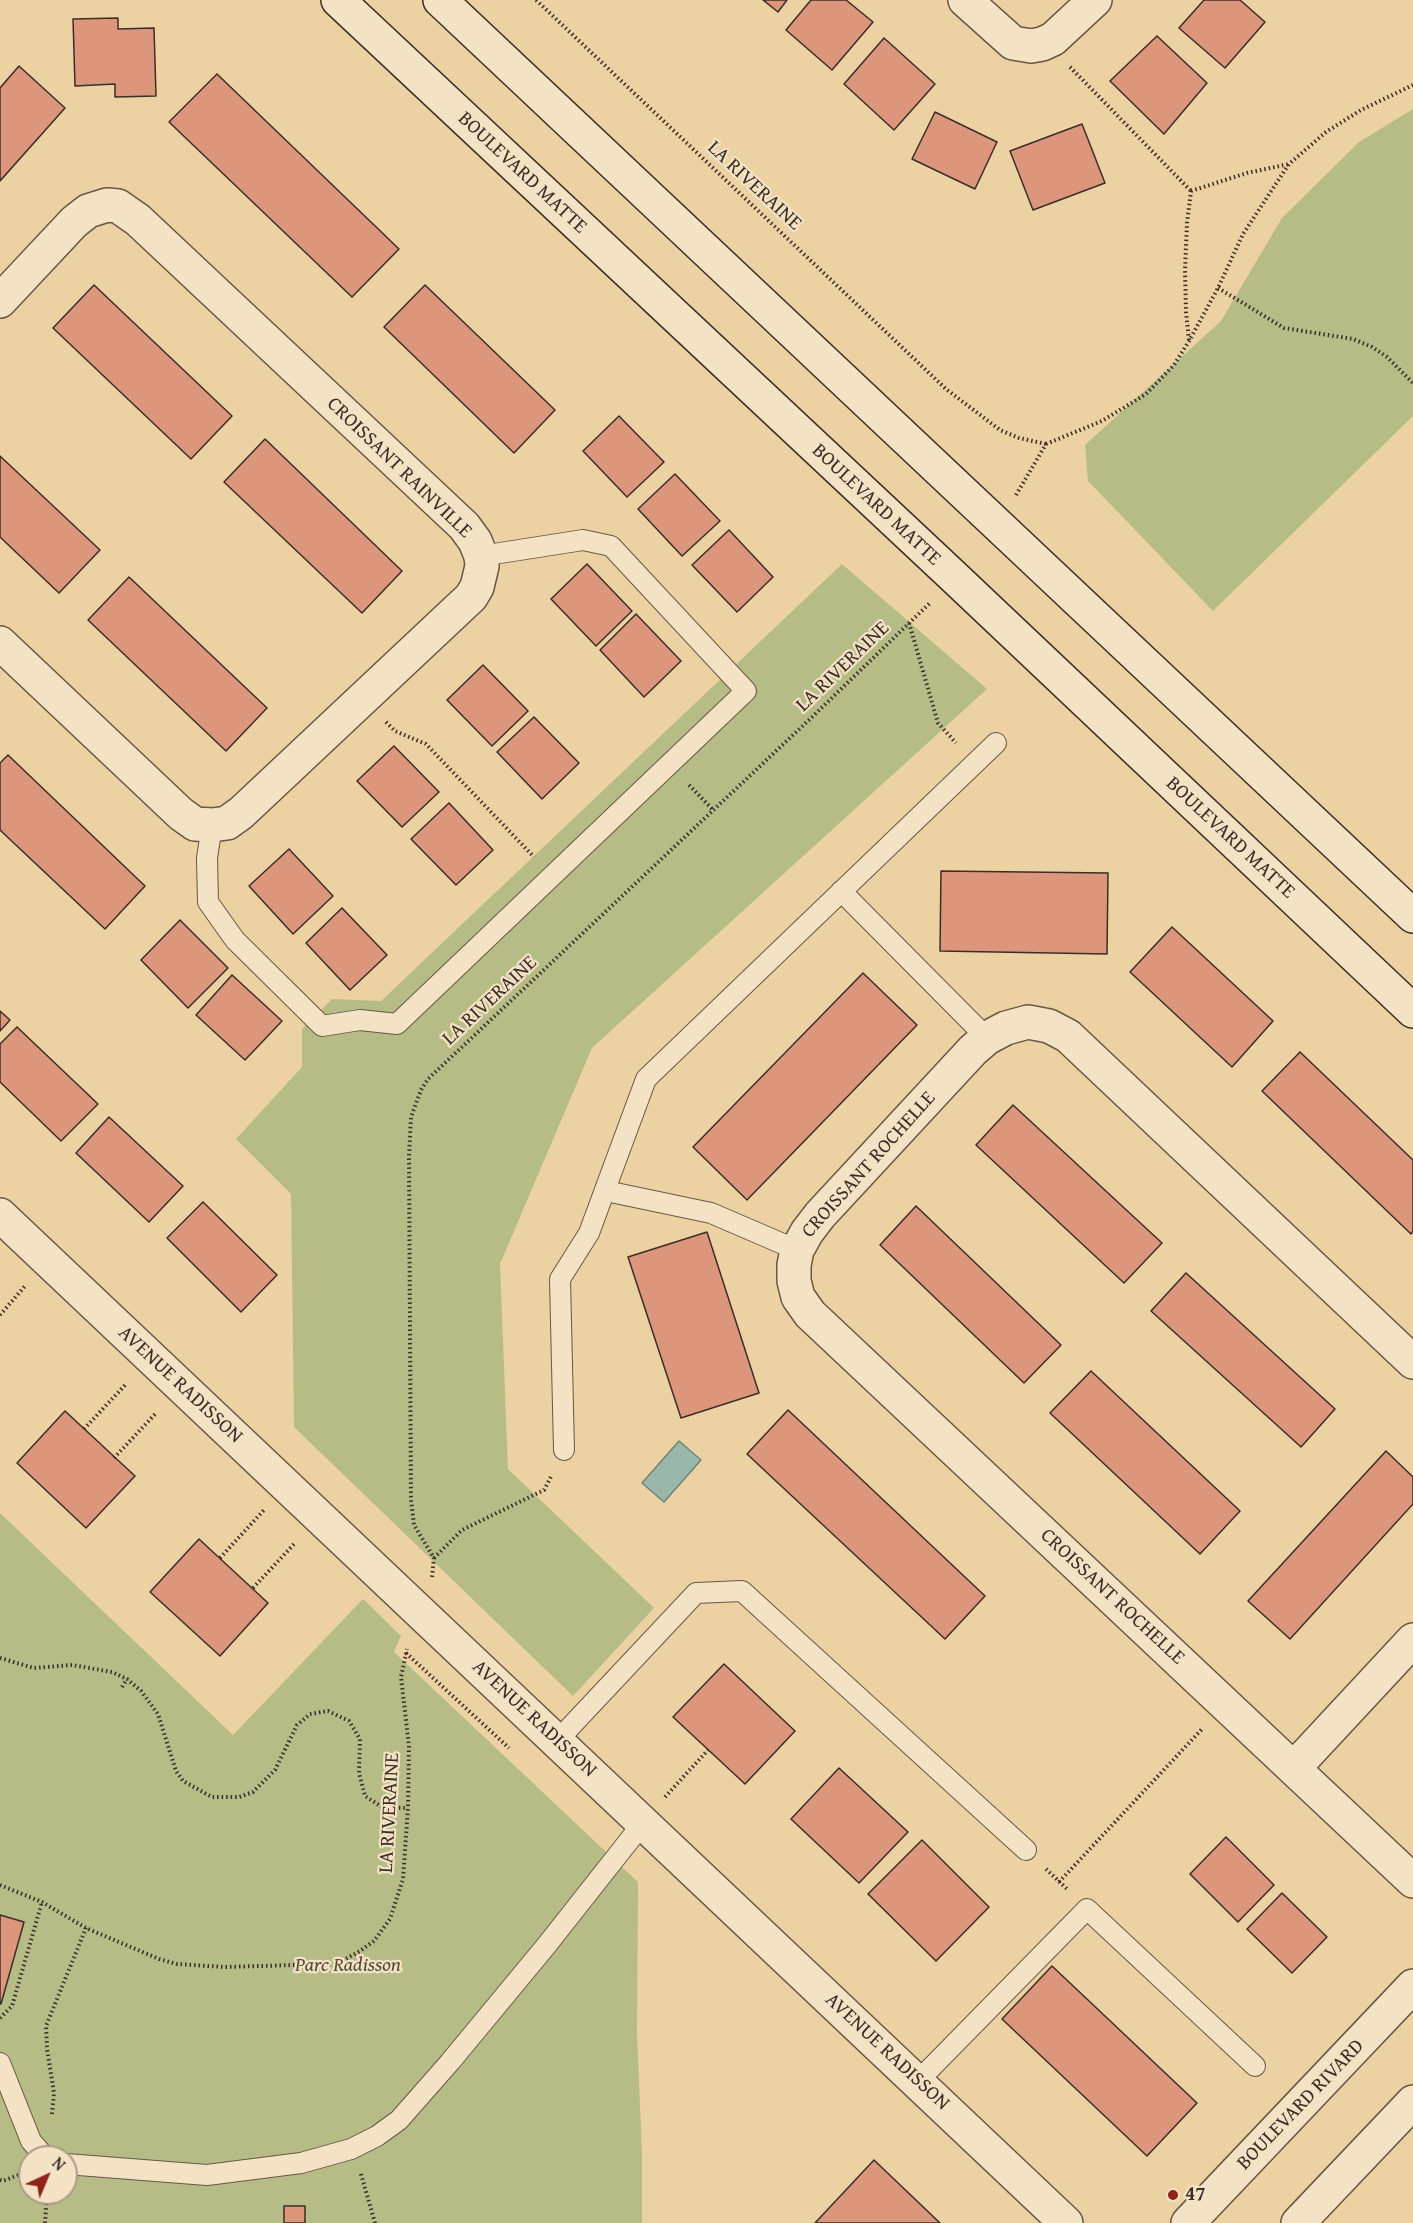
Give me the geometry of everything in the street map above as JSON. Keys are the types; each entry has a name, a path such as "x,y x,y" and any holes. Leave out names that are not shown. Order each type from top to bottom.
{"street":[{"name":"BOULEVARD MATTE","path":"338,0 1413,1011"},
{"path":"440,0 1413,916"},
{"path":"965,0 1013,43 1030,46 1053,39 1095,0"},
{"name":"CROISSANT RAINVILLE","path":"0,301 81,216 97,207 118,206 138,220 464,526 475,541 481,556 481,576 471,597 241,813 227,823 212,825"},
{"path":"0,643 181,814 195,824 212,825"},
{"name":"CROISSANT ROCHELLE","path":"1413,1362 1068,1036 1049,1026 1028,1022 1006,1028 987,1038 973,1050 820,1215 797,1250 794,1281 798,1297 810,1314 1413,1881"},
{"name":"AVENUE RADISSON","path":"0,1215 1066,2223"},
{"path":"1294,1768 1413,1640"},
{"name":"BOULEVARD RIVARD","path":"1188,2223 1413,1986"},
{"path":"1298,2223 1413,2102"}],"lane":[{"path":"212,825 207,858 208,903 236,940 322,1026 360,1020 397,1023 746,691 611,546 583,540 481,556"},
{"path":"564,1450 560,1279 589,1233 646,1079 996,743"},
{"path":"842,891 987,1038"},
{"path":"606,1191 711,1213 797,1250"},
{"path":"557,1741 696,1593 742,1591 1026,1850"},
{"path":"78,2164 207,2175 301,2163 351,2149 377,2136 399,2120 414,2103 546,1946 644,1823"},
{"path":"918,2081 1087,1908 1255,2067"},
{"path":"0,2063 34,2145"}],"path":[{"name":"LA RIVERAINE","path":"536,0 946,389 1000,430 1019,438 1046,444"},
{"path":"1070,67 1191,191"},
{"path":"1013,499 1046,444 1102,422 1146,394 1174,365 1218,288 1243,234 1289,164 1326,132 1361,111 1413,85"},
{"path":"1191,191 1247,173 1289,164"},
{"path":"1189,341 1185,271 1191,191"},
{"path":"1218,288 1284,328 1353,339 1372,347 1387,357 1413,383"},
{"name":"LA RIVERAINE","path":"434,1558 414,1525 411,1500 409,1156 411,1117 415,1104 428,1080 938,595"},
{"path":"909,623 938,723 974,764"},
{"path":"381,717 395,731 426,744 538,861"},
{"path":"669,765 713,810"},
{"path":"432,1575 434,1558 462,1530 544,1490 564,1450"},
{"name":"LA RIVERAINE","path":"0,1885 42,1902 86,1928 159,1959 177,1964 236,1966 329,1964 344,1960 374,1941 390,1919 403,1879 409,1746 401,1677 409,1643"},
{"name":"AVENUE RADISSON","path":"406,1653 511,1751"},
{"path":"0,1658 34,1668 57,1664 72,1665 112,1672 127,1678 141,1691 158,1714 176,1772 183,1781 212,1797 239,1797 270,1779 297,1725 310,1714 328,1711 349,1721 360,1739 359,1773 362,1797 382,1807 408,1808"},
{"path":"122,1687 127,1678"},
{"path":"1059,1882 1226,1703"},
{"path":"333,1722 334,1714"},
{"path":"665,1797 708,1750"},
{"path":"164,1763 171,1760"},
{"path":"1026,1850 1087,1908"},
{"path":"0,2018 12,2006 42,1902"},
{"path":"54,2093 46,2026 86,1928"},
{"path":"351,2149 360,2170 375,2223"},
{"path":"0,2180 18,2175"},
{"path":"45,2223 46,2205"}],"green space":[{"path":"1413,109 1413,416 1213,611 1088,481 1085,445 1221,321 1282,218 1359,142"},
{"path":"842,564 987,689 592,1048 500,1264 508,1469 654,1608 573,1696 294,1427 291,1194 236,1139 302,1067 302,1029 332,999 381,1001"},
{"name":"Parc Radisson","path":"0,1513 233,1735 363,1599 401,1636 394,1652 638,1882 637,2033 642,2153 642,2223 0,2223"}],"shaded area":[{"path":"679,1441 701,1460 664,1502 642,1483"}],"building":[{"path":"763,0 787,0 778,12"},
{"path":"811,0 846,0 873,22 832,70 786,30"},
{"path":"1204,0 1240,0 1265,22 1225,68 1179,28"},
{"path":"118,18 118,29 154,28 156,96 115,97 115,84 75,86 73,19"},
{"path":"1157,36 1207,83 1164,134 1110,81"},
{"path":"884,38 935,84 894,130 844,84"},
{"path":"19,66 65,108 0,181 0,88"},
{"path":"217,74 399,249 352,297 169,122"},
{"path":"935,112 997,142 975,189 912,159"},
{"path":"1082,124 1105,183 1033,210 1010,151"},
{"path":"94,285 232,416 191,459 53,328"},
{"path":"425,285 555,410 514,453 384,327"},
{"path":"619,416 664,462 627,497 583,451"},
{"path":"265,439 402,571 362,613 224,482"},
{"path":"0,456 100,550 59,593 0,537"},
{"path":"675,474 720,521 682,556 638,509"},
{"path":"729,530 773,577 737,612 692,565"},
{"path":"587,564 632,611 596,646 551,599"},
{"path":"129,577 267,708 226,751 88,620"},
{"path":"636,614 681,661 644,697 600,650"},
{"path":"483,665 528,711 492,746 447,700"},
{"path":"534,717 579,763 542,799 497,752"},
{"path":"394,746 439,792 402,827 357,781"},
{"path":"8,755 145,886 105,929 0,830 0,763"},
{"path":"449,803 493,850 456,885 411,839"},
{"path":"289,849 333,896 293,934 249,886"},
{"path":"941,871 1108,873 1107,954 940,951"},
{"path":"342,908 387,955 350,990 306,943"},
{"path":"180,920 228,968 188,1008 141,960"},
{"path":"1172,927 1273,1021 1232,1067 1130,972"},
{"path":"863,973 917,1025 747,1200 693,1147"},
{"path":"232,975 282,1021 245,1060 196,1015"},
{"path":"0,1011 10,1020 0,1031"},
{"path":"17,1027 98,1104 61,1141 0,1082 0,1044"},
{"path":"1300,1052 1413,1160 1413,1231 1411,1234 1262,1091"},
{"path":"1013,1105 1162,1243 1124,1283 976,1145"},
{"path":"109,1117 183,1186 149,1222 76,1153"},
{"path":"203,1202 277,1275 241,1312 167,1238"},
{"path":"916,1206 1061,1345 1024,1383 880,1245"},
{"path":"707,1232 759,1393 681,1418 628,1257"},
{"path":"1186,1273 1335,1409 1301,1447 1151,1311"},
{"path":"1091,1371 1240,1511 1200,1554 1050,1413"},
{"path":"788,1410 985,1596 945,1639 747,1454"},
{"path":"65,1411 135,1476 86,1528 17,1463"},
{"path":"1386,1451 1413,1477 1413,1504 1290,1639 1248,1601"},
{"path":"199,1539 268,1603 220,1656 150,1592"},
{"path":"724,1664 795,1731 745,1784 673,1717"},
{"path":"839,1768 908,1832 859,1883 791,1819"},
{"path":"1226,1837 1274,1885 1238,1922 1190,1874"},
{"path":"922,1840 989,1907 936,1961 868,1894"},
{"path":"1282,1893 1327,1937 1292,1973 1247,1929"},
{"path":"0,1915 24,1922 1,2004 0,2004"},
{"path":"1052,1966 1197,2103 1147,2156 1002,2019"},
{"path":"874,2160 940,2223 815,2223"},
{"path":"284,2206 305,2206 305,2223 284,2223"}],"place":[{"name":"47","path":"1173,2195"}]}
